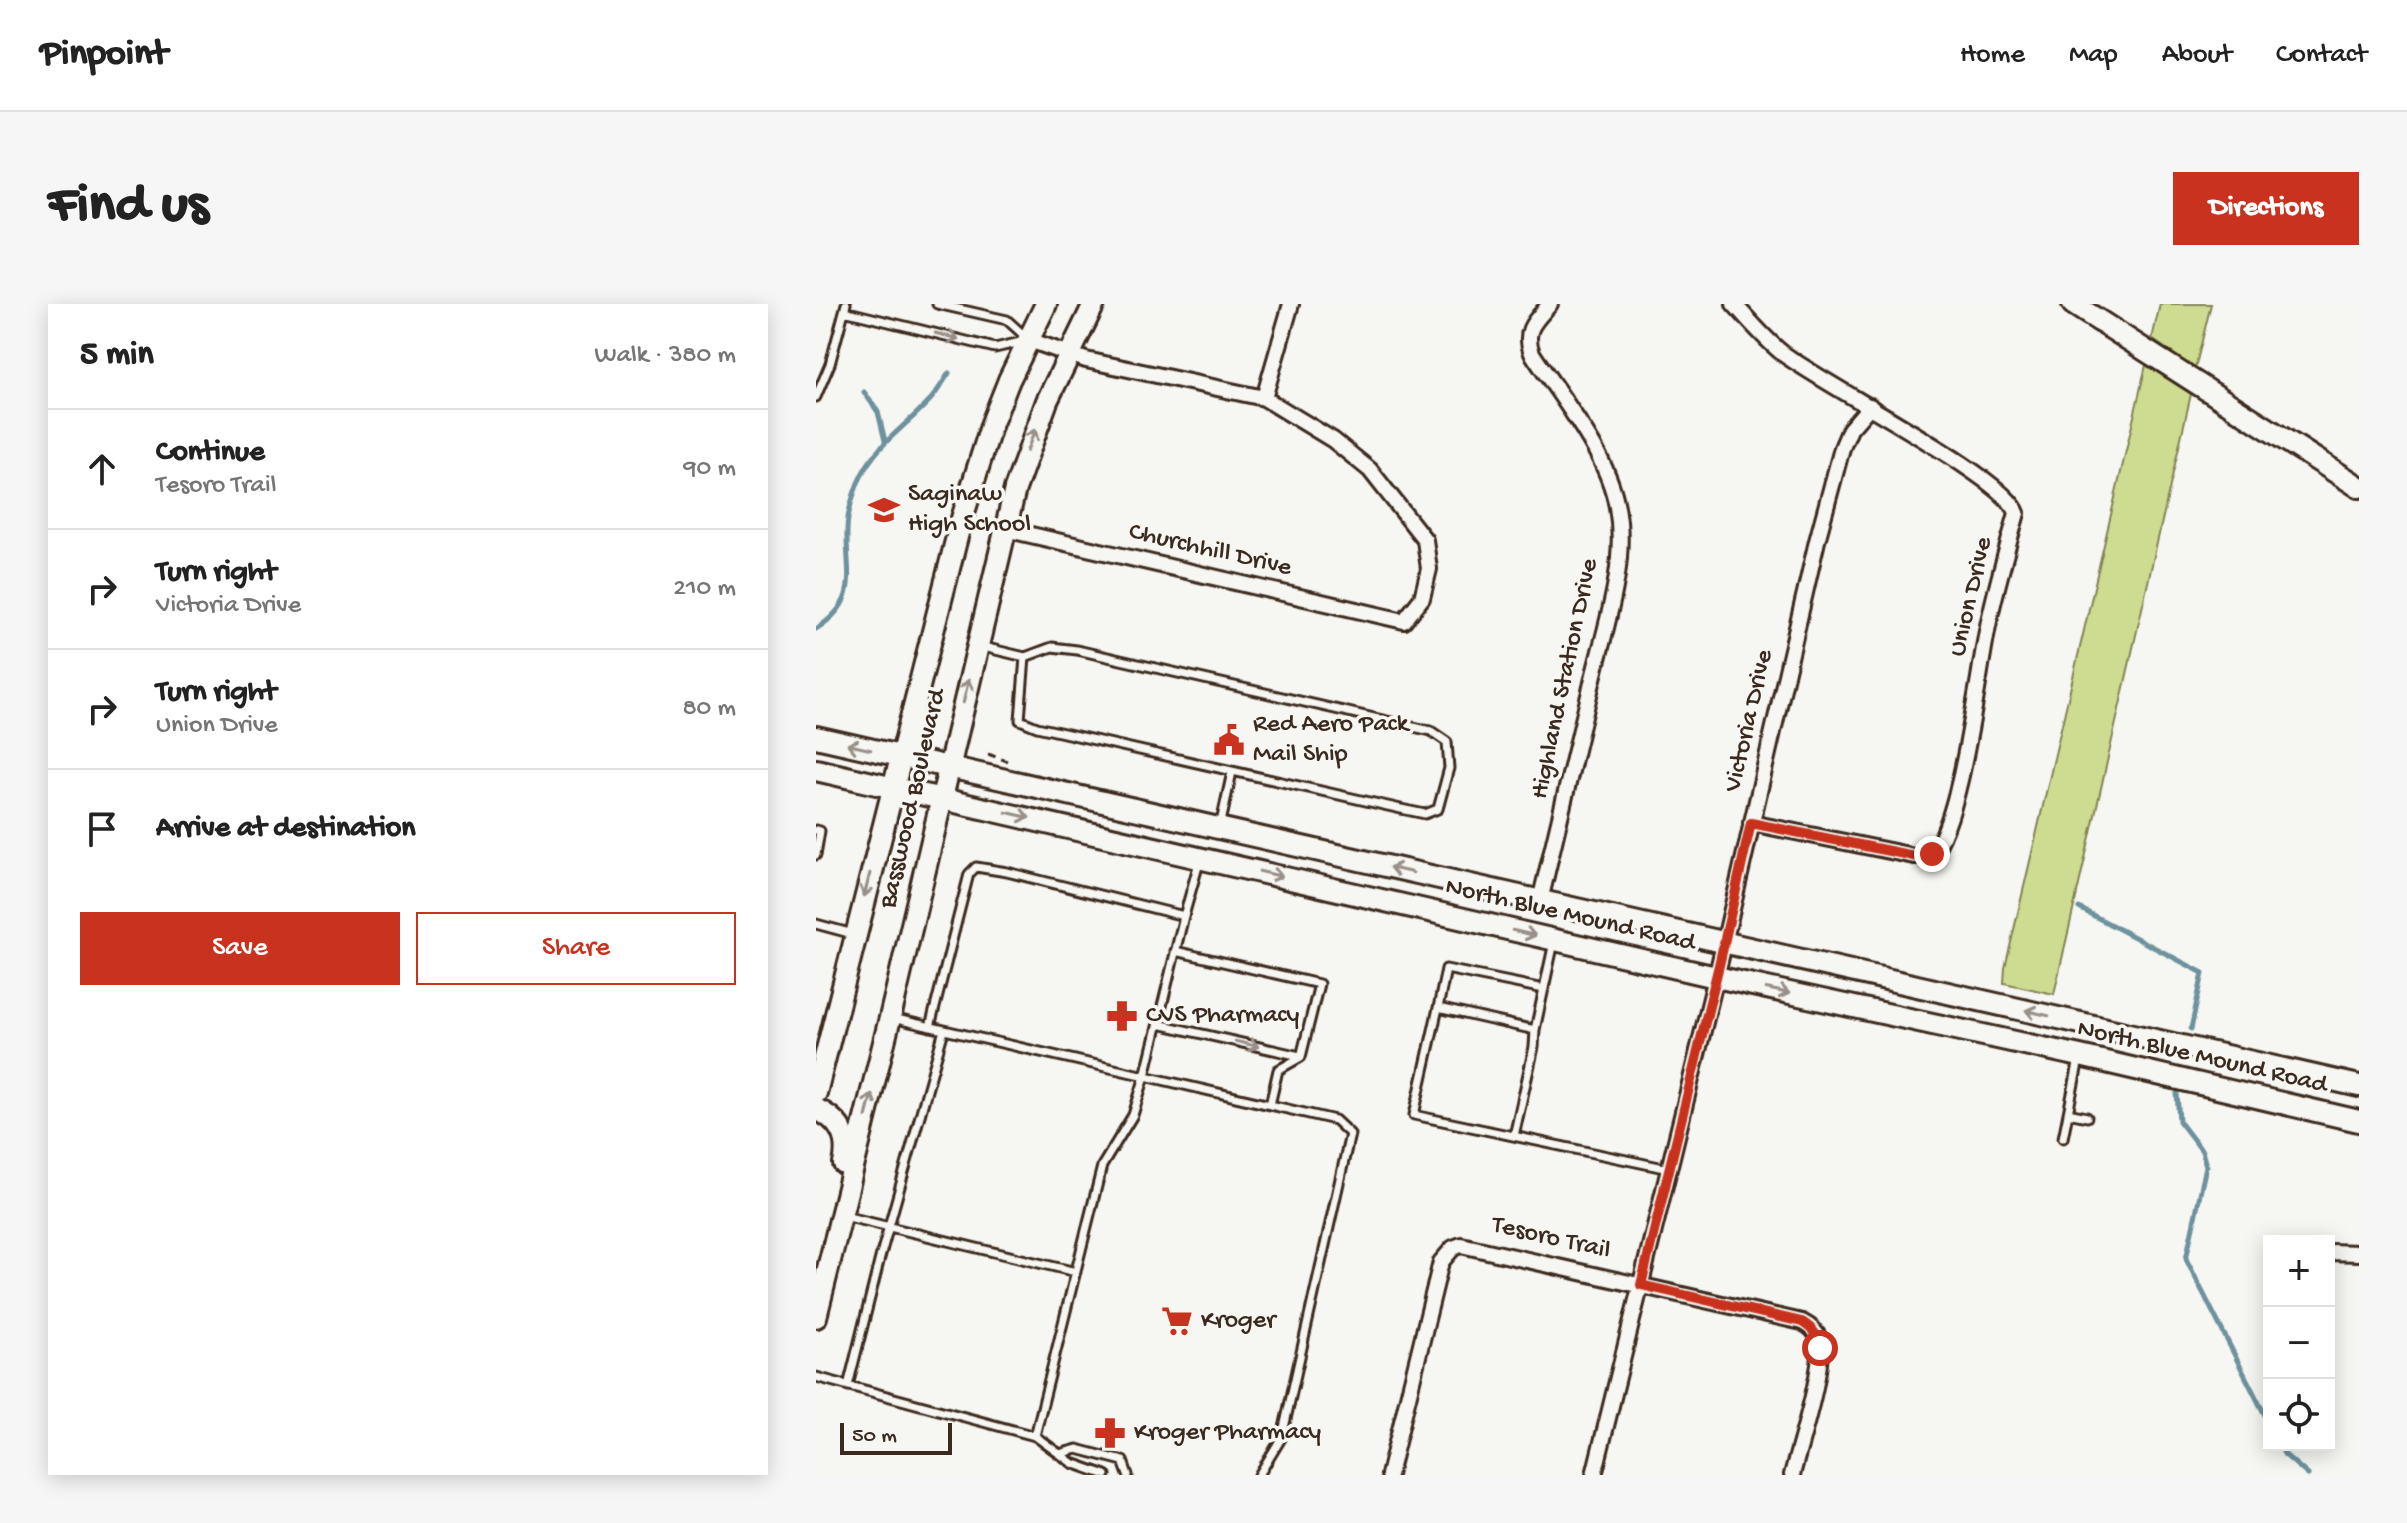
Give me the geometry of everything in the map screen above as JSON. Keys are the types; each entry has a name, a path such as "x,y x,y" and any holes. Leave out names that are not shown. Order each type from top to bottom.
{"main road":[{"name":"Basswood Boulevard","path":"816,1093 963,513 992,423 1046,304"},
{"name":"Basswood Boulevard","path":"816,1317 1005,529 1026,455 1068,354 1094,304"},
{"path":"2073,304 2356,479"},
{"name":"North Blue Mound Road","path":"816,737 2359,1086"},
{"name":"North Blue Mound Road","path":"816,770 2359,1121"},
{"path":"816,1109 834,1119 844,1132 846,1155 841,1174 844,1205"}],"street":[{"path":"1029,340 1068,354 1264,398 1291,304"},
{"name":"Highland Station Drive","path":"1540,901 1618,567 1619,539 1617,507 1608,475 1528,342 1530,326 1550,304"},
{"name":"Union Drive","path":"1734,304 1781,352 1870,406 2003,494 2014,504 2017,513 1989,619 1957,790 1941,844 1925,857 1751,823"},
{"name":"Churchhill Drive","path":"1005,529 1404,621 1422,598 1429,569 1425,540 1370,470 1302,419 1264,398"},
{"name":"Victoria Drive","path":"1594,1475 1842,448 1850,429 1870,406"},
{"name":"Tesoro Trail","path":"1389,1475 1441,1262 1453,1248 1471,1245 1802,1322 1812,1327 1818,1337 1820,1360 1792,1475"},
{"path":"2335,1252 2359,1253"}],"lane":[{"path":"937,304 1007,320 1029,340"},
{"path":"816,397 830,364 845,308 995,348 1029,340"},
{"path":"976,646 1025,657 1052,647 1077,650 1431,731 1447,742 1449,768 1438,809 1425,814 1037,727 1020,720 1025,657"},
{"path":"1219,829 1232,772"},
{"path":"816,830 820,831 816,855"},
{"path":"1035,1436 1102,1166 1133,1115 1201,858"},
{"path":"930,1027 969,874 976,867 1184,916"},
{"path":"816,924 855,934"},
{"path":"1514,1136 1555,940"},
{"path":"1175,951 1319,984 1301,1057 1278,1070 1270,1105"},
{"path":"1544,989 1446,969 1414,1115 1669,1169"},
{"path":"1438,1008 1535,1030"},
{"path":"890,1018 1335,1120 1350,1134 1282,1437 1259,1475"},
{"path":"1158,1024 1301,1057"},
{"path":"848,1386 888,1227 944,1030"},
{"path":"2063,1138 2080,1056"},
{"path":"2068,1113 2087,1117"},
{"path":"844,1205 888,1227 1076,1272"},
{"path":"816,1377 1035,1436 1072,1463 1106,1475"},
{"path":"1059,1454 1077,1449 1123,1461 1128,1475"}],"green space":[{"path":"2160,304 2211,304 2195,369 2152,339"},
{"path":"2146,365 2191,394 2054,994 2004,983 2005,968"}],"waterway":[{"path":"816,629 840,608 845,597 849,574 848,521 860,478 877,452 931,399 949,373"},
{"path":"864,392 878,412 885,441"},
{"path":"2079,908 2203,973 2191,1029"},
{"path":"2177,1093 2179,1121 2202,1151 2206,1166 2186,1259 2263,1411"},
{"path":"2283,1451 2308,1475"}],"place":[{"name":"Saginaw High School","path":"884,510"},
{"name":"Red Aero Pack Mail Ship","path":"1229,740"},
{"name":"CVS Pharmacy","path":"1122,1016"},
{"name":"Kroger","path":"1177,1321"},
{"name":"Kroger Pharmacy","path":"1110,1433"}],"route":[{"path":"1820,1348 1812,1327 1802,1322 1641,1285 1751,823 1914,856 1932,854"}]}
